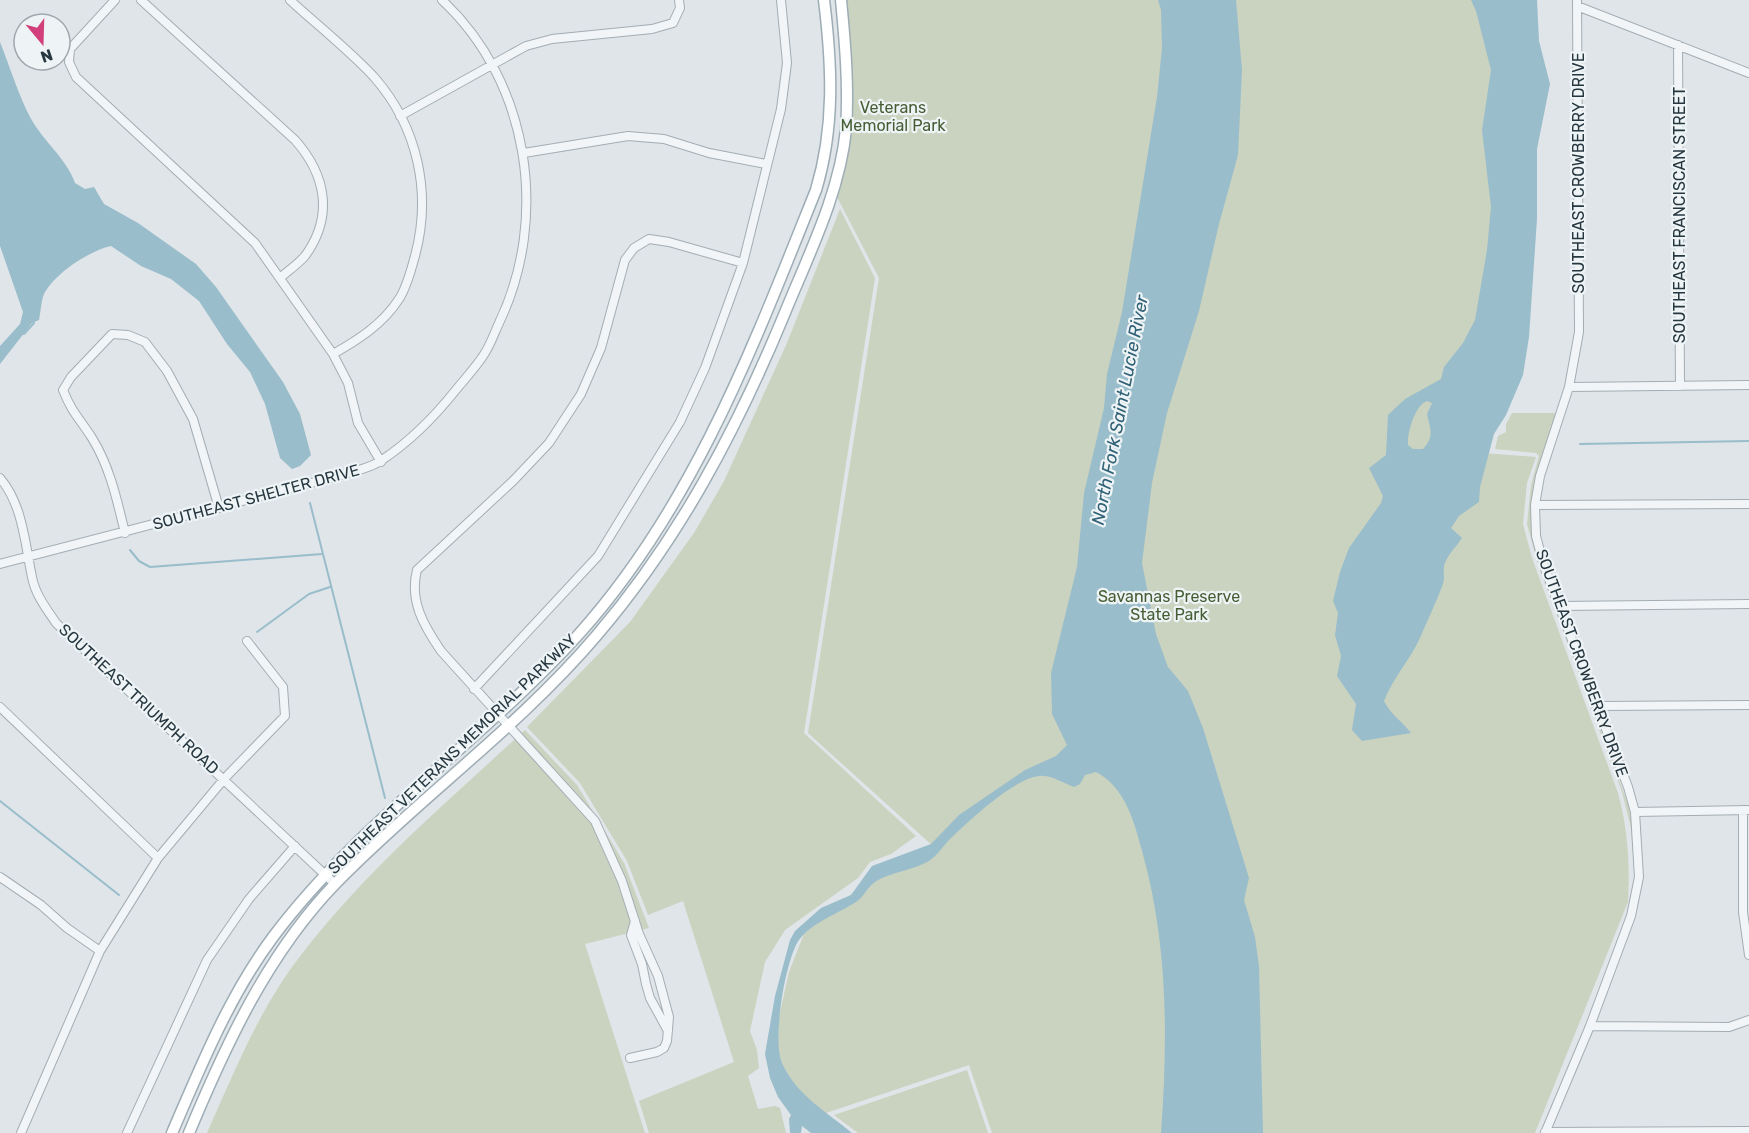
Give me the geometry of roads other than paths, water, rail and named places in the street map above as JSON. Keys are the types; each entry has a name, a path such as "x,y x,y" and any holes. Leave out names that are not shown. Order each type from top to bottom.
{"main road":[{"name":"SOUTHEAST VETERANS MEMORIAL PARKWAY","path":"172,1133 207,1054 242,984 273,937 326,874 497,716 579,633 639,557 684,488 729,402 816,190 826,159 831,92 824,0"},
{"name":"SOUTHEAST VETERANS MEMORIAL PARKWAY","path":"189,1133 222,1055 289,940 335,884 507,727 596,637 656,562 700,492 746,406 818,231 840,162 846,130 841,0"}],"street":[{"path":"115,0 70,48 69,62 76,77 255,243 333,354 348,383 358,423 381,462"},
{"path":"141,0 295,140 309,156 317,171 324,211 316,235 304,256 280,278"},
{"path":"290,0 374,78 400,116 412,141 423,193 422,231 411,272 400,298 381,321 359,340 333,354"},
{"name":"SOUTHEAST SHELTER DRIVE","path":"0,564 219,508 353,472 381,462 442,407 484,355 509,302 522,258 526,206 524,153 516,119 494,65 458,14 442,0"},
{"path":"400,116 525,46 552,39 651,29 673,23 680,8 679,0"},
{"path":"474,689 598,556 642,489 680,422 705,368 743,263 781,109 787,63 782,0"},
{"path":"1577,3 1749,73"},
{"name":"SOUTHEAST CROWBERRY DRIVE","path":"1545,1133 1590,1026 1631,916 1640,877 1635,812 1598,706 1559,606 1536,536 1535,505 1540,476 1569,387 1579,332 1577,3"},
{"name":"SOUTHEAST FRANCISCAN STREET","path":"1678,45 1680,386"},
{"path":"524,153 628,136 664,139 709,153 766,164"},
{"path":"630,1058 660,1050 666,1045 669,1017 660,983 609,847 595,821 497,716 441,651 425,628 413,588 417,570 513,481 549,442 575,404 601,348 625,260 634,248 649,239 743,263"},
{"path":"124,532 104,462 92,437 72,411 63,390 71,377 112,334 128,335 146,342 167,371 193,419 219,508"},
{"path":"1569,387 1749,385"},
{"name":"SOUTHEAST TRIUMPH ROAD","path":"0,478 16,505 30,556 32,577 40,601 56,622 335,884"},
{"path":"1535,505 1749,504"},
{"path":"1559,606 1749,604"},
{"path":"21,1133 100,951 158,858 224,779 285,716 283,687 247,641"},
{"path":"1598,706 1749,705"},
{"path":"0,707 158,858"},
{"path":"1635,812 1746,810 1743,912 1749,955"},
{"path":"127,1133 207,960 249,899 295,846"},
{"path":"0,877 41,904 67,928 100,951"},
{"path":"636,921 632,935 642,963 647,987 668,1030"},
{"path":"647,987 660,983"},
{"path":"1590,1026 1729,1027 1749,1020"},
{"path":"1545,1133 1749,1131"}],"water":[{"name":"North Fork Saint Lucie River","path":"1158,0 1236,0 1242,70 1238,155 1199,311 1167,413 1152,483 1142,563 1156,634 1168,667 1188,691 1203,728 1249,878 1244,900 1255,937 1259,966 1263,1133 1161,1133 1165,1062 1164,991 1151,886 1127,806 1114,786 1096,772 1085,775 1080,784 1074,787 1044,776 1021,782 982,810 929,861 878,880 856,902 818,923 804,934 794,950 785,982 779,1020 779,1052 788,1075 804,1094 852,1133 811,1133 802,1126 801,1133 790,1133 791,1115 778,1097 770,1078 765,1054 775,996 790,940 795,931 821,908 851,895 872,866 931,844 959,815 1025,770 1056,756 1067,745 1052,714 1051,673 1077,567 1084,493 1104,408 1107,374 1122,312 1157,97 1162,48 1161,10"},
{"path":"1471,0 1537,0 1539,41 1550,84 1537,149 1537,219 1529,337 1523,375 1506,415 1494,434 1480,487 1479,502 1459,516 1451,528 1462,538 1445,562 1443,584 1419,640 1384,701 1389,710 1411,733 1362,741 1352,730 1356,704 1337,676 1341,656 1335,635 1338,613 1333,601 1349,548 1381,503 1383,496 1369,468 1386,455 1388,415 1405,399 1441,379 1444,367 1463,343 1475,320 1487,250 1491,207 1482,130 1491,70","holes":["1427,401 1432,403 1427,414 1431,432 1429,440 1423,449 1413,449 1408,445 1413,420 1423,404"]},
{"path":"0,42 30,117 66,166 75,183 85,189 94,187 104,204 138,223 196,264 216,287 283,382 300,414 311,455 300,466 292,469 280,458 265,404 250,372 227,344 199,301 171,279 141,266 111,246 84,257 50,284 44,295 39,320 32,323 0,364 0,346 20,324 23,312 0,246"}],"waterway":[{"path":"24,334 34,323"},
{"path":"1580,444 1749,441"},
{"path":"310,503 385,798"},
{"path":"130,550 139,561 150,567 322,554"},
{"path":"257,632 309,594 330,587"},
{"path":"0,801 119,895"}],"park label":[{"name":"Veterans Memorial Park","path":"893,116"},
{"name":"Savannas Preserve State Park","path":"1169,605"}]}
